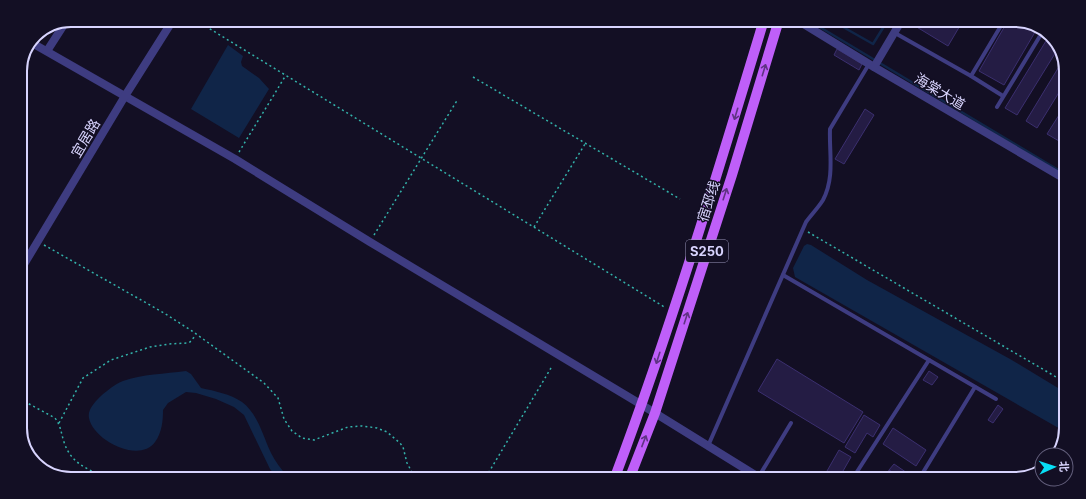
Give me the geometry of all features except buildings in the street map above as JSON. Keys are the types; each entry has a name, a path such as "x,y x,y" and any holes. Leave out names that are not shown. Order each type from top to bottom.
{"main road":[{"name":"宿邳线","path":"617,472 642,404 673,312 718,173 762,27"},
{"name":"宿邳线","path":"632,472 655,413 732,175 777,27"}],"street":[{"name":"宜居路","path":"27,259 169,27"},
{"name":"海棠大道","path":"809,27 874,64 1059,175"},
{"path":"874,64 898,27"},
{"path":"47,52 61,28"},
{"path":"36,45 235,159 370,242 642,404 749,472"}],"lane":[{"path":"971,76 1000,27"},
{"path":"894,32 1003,96"},
{"path":"997,107 1040,35"},
{"path":"708,446 806,222 822,201 828,188 831,174 829,140 830,129 874,64"},
{"path":"782,275 996,399"},
{"path":"857,472 929,360"},
{"path":"923,472 975,387"},
{"path":"762,472 791,423"}],"path":[{"path":"208,27 673,312"},
{"path":"235,159 286,75"},
{"path":"473,77 680,199"},
{"path":"370,242 458,99"},
{"path":"534,227 586,144"},
{"path":"803,229 1059,379"},
{"path":"38,241 164,313 264,383 278,398 284,419 292,431 302,438 314,440 348,428 362,426 377,428 387,432 400,443 403,447 407,463 412,472"},
{"path":"59,423 83,378 111,360 150,347 187,343 190,342 196,335"},
{"path":"489,472 551,368"},
{"path":"27,402 55,418 59,423 70,455 84,468 94,472"}],"water":[{"path":"228,45 243,56 241,62 242,66 259,78 269,89 239,138 191,109"},
{"path":"807,244 811,245 867,280 1010,359 1059,389 1059,428 795,277 793,268 804,246"},
{"path":"186,371 191,374 201,388 222,393 242,402 248,407 256,419 273,456 284,472 273,472 270,469 244,415 234,407 216,399 196,393 186,392 168,403 163,410 161,431 155,442 148,448 138,451 128,450 107,441 92,426 89,418 89,411 95,402 112,387 123,381 154,374"}],"waterway":[{"path":"820,27 1059,170"},
{"path":"843,27 873,44 884,27"}]}
